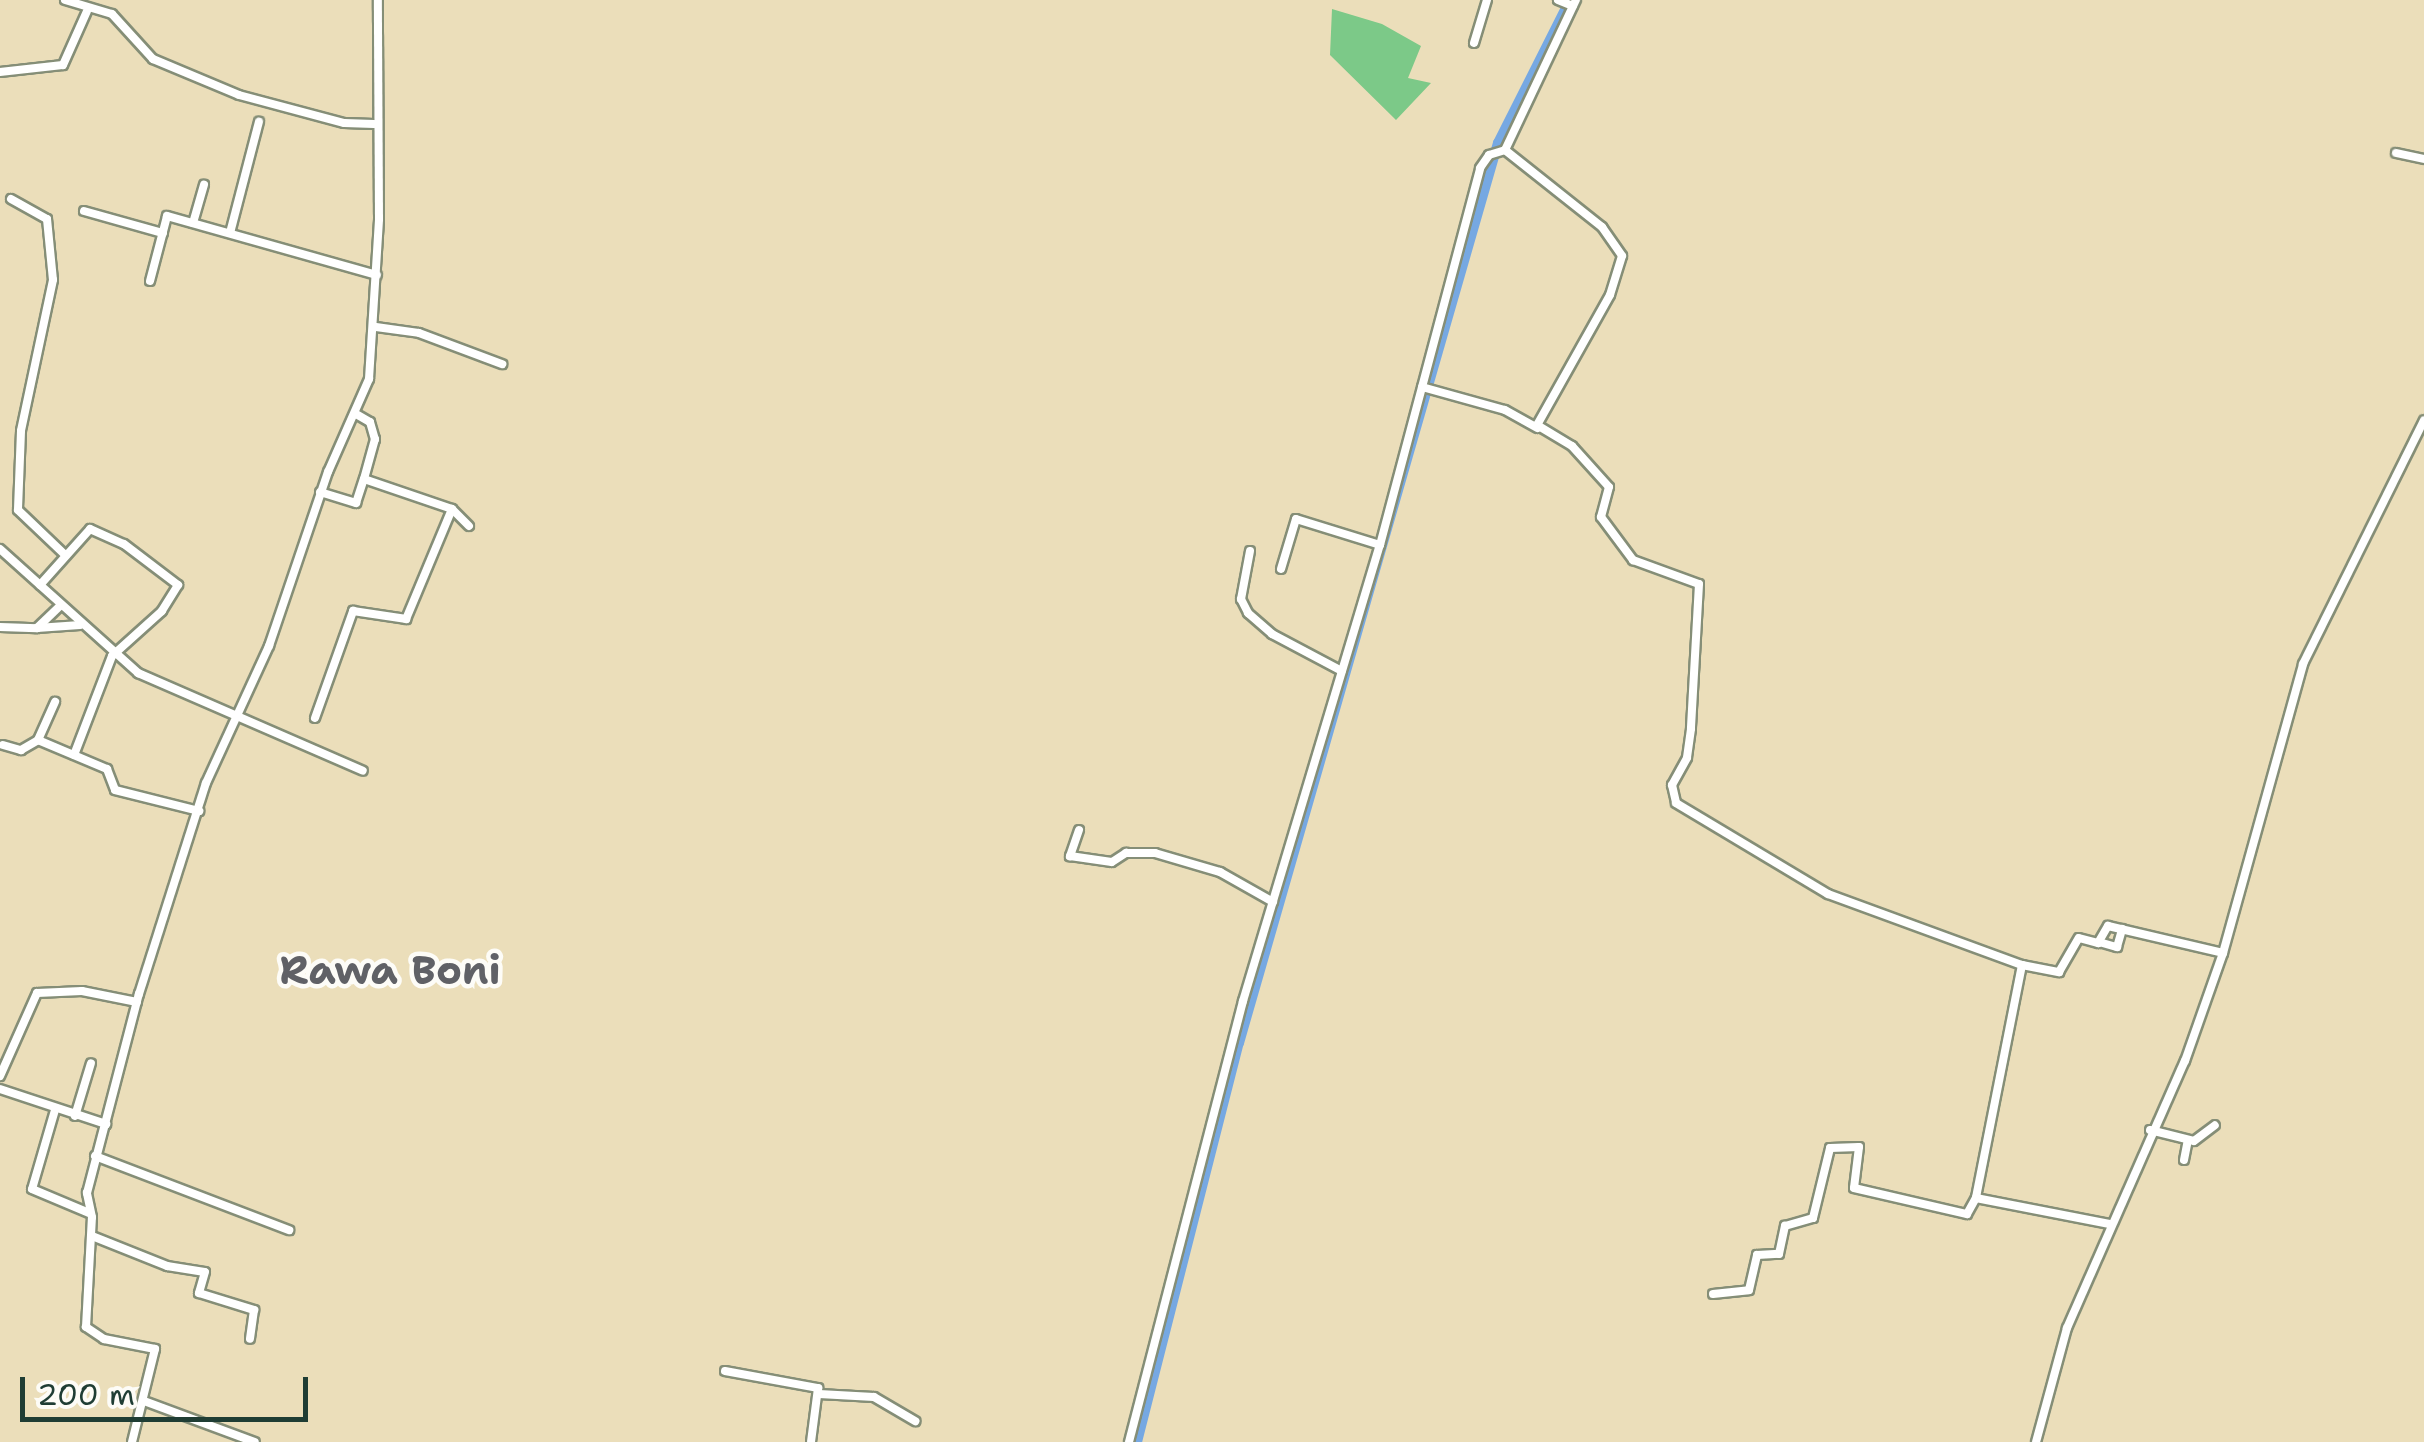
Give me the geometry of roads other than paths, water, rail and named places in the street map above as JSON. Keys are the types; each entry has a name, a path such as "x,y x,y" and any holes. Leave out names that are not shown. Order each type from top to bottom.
{"street":[{"path":"65,0 87,11 112,14 153,59 238,95 344,123 374,124"},
{"path":"132,1442 154,1349 104,1339 86,1327 92,1236 89,1213 96,1156 138,1002 198,811 234,717 269,646 320,492 370,379 376,327 374,124 378,0"},
{"path":"1474,44 1487,0"},
{"path":"1128,1442 1273,902 1427,389 1480,168 1497,153 1568,3"},
{"path":"0,72 63,65 87,11"},
{"path":"230,233 259,122"},
{"path":"1497,153 1602,226 1623,265 1537,428"},
{"path":"2396,153 2424,158"},
{"path":"193,223 204,185"},
{"path":"11,199 46,219 53,280 21,431 18,510 64,554"},
{"path":"84,211 163,232"},
{"path":"150,281 167,216 377,275"},
{"path":"376,327 419,333 502,364"},
{"path":"1427,389 1505,410 1572,446 1609,487 1601,517 1633,560 1699,584 1691,728 1687,758 1672,785 1676,803 1828,894 2022,965 2060,972 2079,938 2117,947 2122,930"},
{"path":"320,492 356,504 375,439 370,422 356,414"},
{"path":"2036,1442 2067,1328 2150,1130 2185,1060 2223,953 2303,664 2424,420"},
{"path":"364,479 452,510 468,526"},
{"path":"315,718 352,610 406,619 452,510"},
{"path":"1282,568 1296,518 1380,545"},
{"path":"40,585 84,530 96,530 178,585 162,611 112,656 74,755"},
{"path":"0,548 112,656 234,717 363,771"},
{"path":"1250,551 1241,591 1248,613 1272,634 1342,671"},
{"path":"36,628 60,606"},
{"path":"0,627 80,626"},
{"path":"2,745 20,750 38,740 55,702"},
{"path":"38,740 107,770 115,790 198,811"},
{"path":"1079,830 1070,856 1112,862 1126,853 1155,852 1220,872 1273,902"},
{"path":"2099,942 2106,927 2223,953"},
{"path":"1713,1294 1749,1290 1756,1256 1779,1254 1785,1226 1813,1218 1830,1148 1859,1147 1854,1188 1968,1214 1976,1198 2022,965"},
{"path":"0,1076 36,992 82,991 138,1002"},
{"path":"76,1116 91,1064"},
{"path":"0,1089 106,1124"},
{"path":"55,1110 32,1189 89,1213"},
{"path":"2150,1130 2188,1140 2215,1126"},
{"path":"2184,1160 2188,1140"},
{"path":"96,1156 289,1230"},
{"path":"1976,1198 2110,1224"},
{"path":"92,1236 167,1266 206,1272 199,1293 254,1310 250,1339"},
{"path":"725,1370 817,1387 820,1394 811,1442"},
{"path":"820,1394 874,1397 915,1421"},
{"path":"144,1401 255,1442"}],"waterway":[{"path":"1137,1442 1239,1043 1498,143 1570,0"}],"district":[{"name":"Rawa Boni","path":"390,970"}]}
